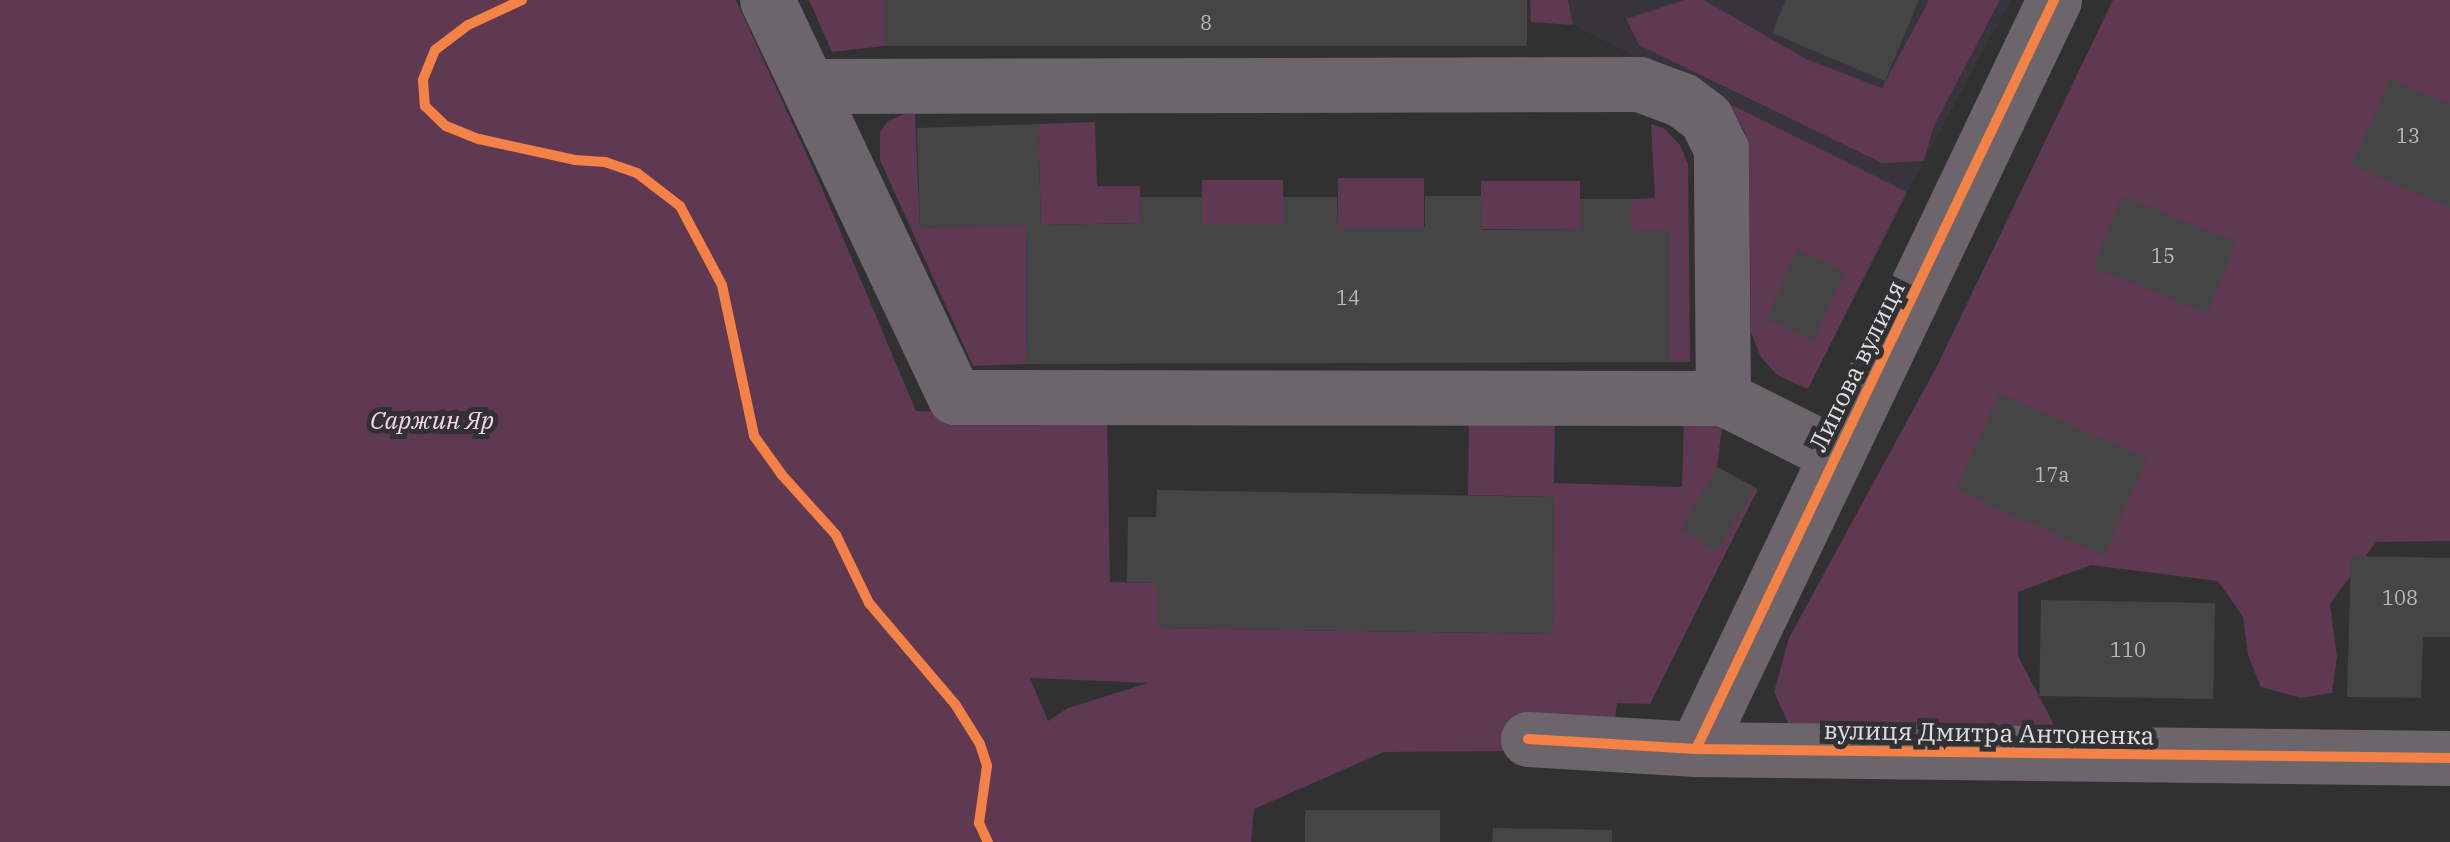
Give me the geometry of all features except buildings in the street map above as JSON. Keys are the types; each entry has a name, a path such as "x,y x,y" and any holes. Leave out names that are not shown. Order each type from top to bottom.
{"street":[{"path":"767,0 955,397 1723,398 1837,454"},
{"name":"Липова вулиця","path":"1696,749 2054,0"},
{"path":"808,86 1639,84 1682,100 1706,118 1721,149 1723,398"},
{"name":"вулиця Дмитра Антоненка","path":"1528,739 1696,749 2450,758"}],"shaded area":[{"path":"1568,0 2011,0 1907,192 1573,25"}],"green space":[{"name":"Саржин Яр","path":"0,0 736,0 822,188 916,411 1107,415 1110,582 1157,583 1158,628 1552,634 1554,497 1468,495 1469,414 1555,416 1554,483 1682,487 1684,418 1723,419 1717,467 1758,489 1650,704 1617,703 1609,766 1515,751 1384,752 1254,809 1251,842 0,842","holes":["1030,678 1148,683 1068,708 1048,721"]},
{"path":"809,0 884,0 884,46 832,52"},
{"path":"1530,0 1568,0 1573,25 1531,22"},
{"path":"1684,0 1704,0 1806,59 1882,88 1929,0 2000,0 1933,128 1924,161 1882,163 1639,45 1626,19"},
{"path":"2113,0 2450,0 2450,541 2376,542 2330,604 2337,657 2332,693 2301,698 2261,687 2248,655 2243,617 2218,581 2091,565 2018,592 2018,656 2054,725 1847,735 1790,727 1774,692 1789,638 1937,366"},
{"path":"1730,104 1907,192 1808,389 1777,375 1761,357 1751,333 1749,162 1746,135"},
{"path":"915,114 920,228 1026,224 1027,364 973,366 880,160 880,132 888,121"},
{"path":"1095,122 1097,186 1140,186 1141,223 1041,225 1038,124"},
{"path":"1651,124 1665,129 1680,145 1688,164 1690,362 1670,362 1670,231 1631,231 1631,199 1655,198"},
{"path":"1338,178 1424,178 1424,227 1338,227"},
{"path":"1202,180 1283,180 1283,224 1202,224"},
{"path":"1481,181 1580,181 1580,229 1481,229"}],"cycle path":[{"path":"522,0 468,25 435,50 423,80 425,106 446,126 479,139 575,160 605,162 637,173 680,206 722,285 754,436 782,475 836,535 869,603 955,704 980,744 987,766 979,823 988,842"},
{"path":"1696,749 2054,0"},
{"path":"1528,739 1696,749 2450,758"}]}
